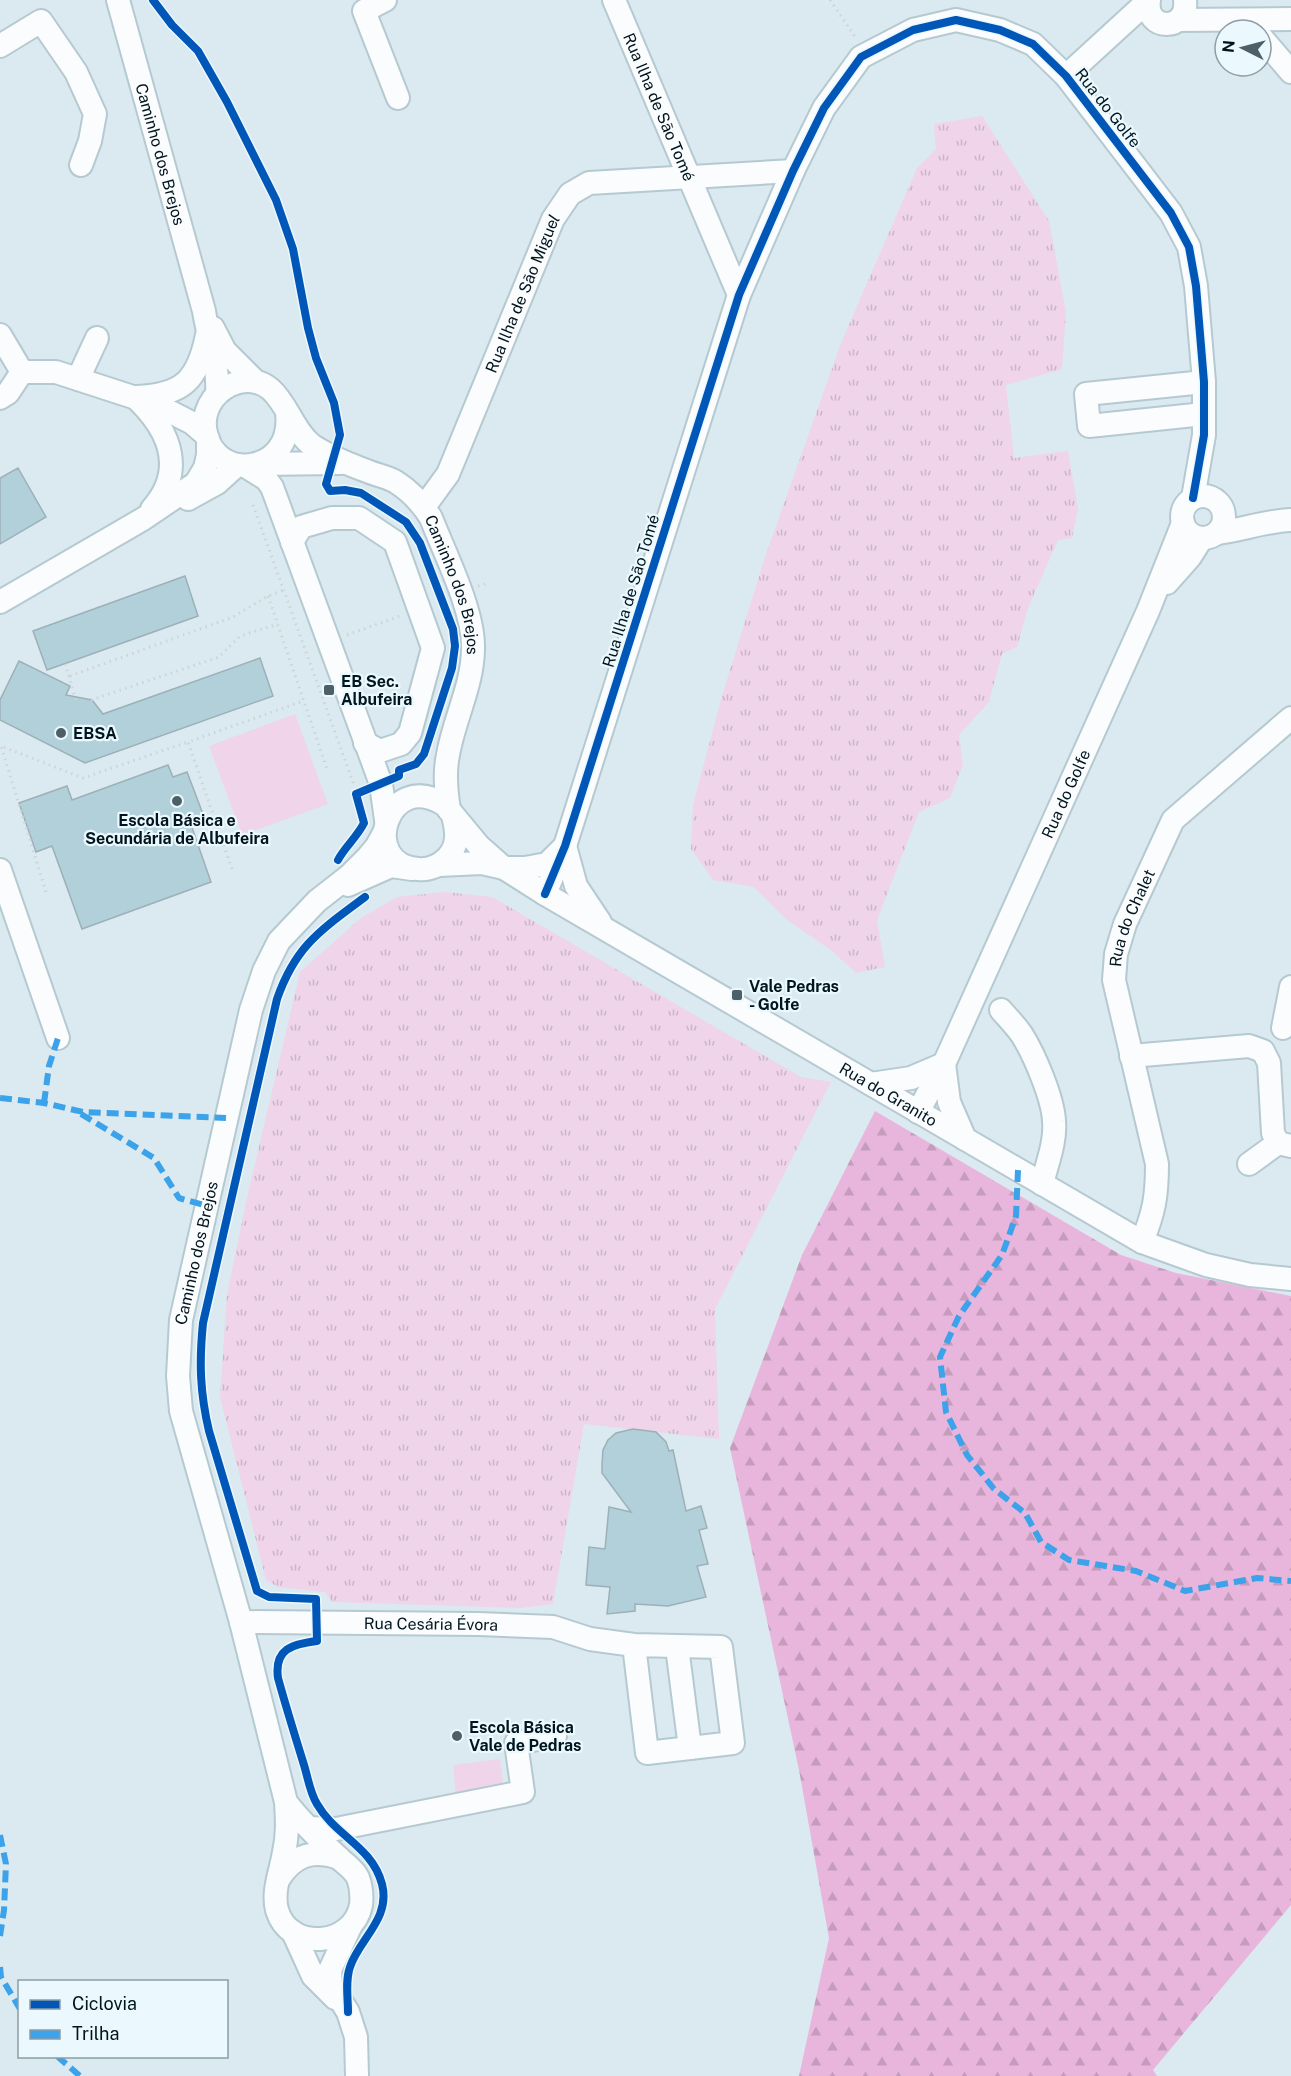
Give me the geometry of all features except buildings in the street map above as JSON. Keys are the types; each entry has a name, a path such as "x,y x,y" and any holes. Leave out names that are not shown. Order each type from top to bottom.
{"street":[{"name":"Caminho dos Brejos","path":"118,0 204,310"},
{"path":"385,0 364,11 398,98"},
{"name":"Rua Ilha de São Tomé","path":"545,894 565,846 739,295 614,0"},
{"path":"1148,0 1149,12 1177,12 1213,18"},
{"path":"1066,76 1148,0"},
{"path":"1117,31 1177,12"},
{"path":"1273,29 1285,19"},
{"name":"Rua do Golfe","path":"739,295 793,171 824,108 861,57 913,30 956,20 1000,30 1033,44 1066,76 1171,213 1190,247 1196,286 1204,382 1208,500 1184,509 1183,523 1148,612 944,1065 918,1112"},
{"path":"0,46 41,21 76,72 95,114 90,141 81,165"},
{"path":"1273,51 1291,72"},
{"name":"Rua Ilha de São Miguel","path":"424,507 448,474 553,219 570,194 589,183 793,171"},
{"path":"0,602 143,519 196,483 205,468 208,455 206,414 213,399 218,376 207,333 204,310"},
{"path":"204,310 225,351 255,382"},
{"path":"146,401 178,388 194,375 203,357 207,333"},
{"path":"0,335 22,372"},
{"path":"78,379 97,339"},
{"path":"22,372 56,372 146,401 192,423 207,437 214,451 225,460 247,465 345,463"},
{"path":"0,398 8,393 22,372"},
{"path":"146,401 185,407 213,399 228,385 255,382 276,393 287,413 311,445 345,463"},
{"path":"1204,382 1086,394 1089,426 1204,424"},
{"path":"143,519 160,500 168,481 171,462 168,440 150,412 146,401"},
{"path":"143,519 172,507 247,465 270,458 286,439 289,426 287,413"},
{"name":"Caminho dos Brejos","path":"345,463 395,482 424,507 431,518 471,622 473,647 471,669 447,755 446,783 451,813"},
{"path":"247,465 266,479 272,487 381,784 387,849 395,859 412,869 425,870 439,865 449,856 458,832 451,813 438,801 426,796 404,800 393,809 385,826"},
{"path":"1208,500 1255,516 1284,520"},
{"path":"1148,612 1172,577 1209,535 1224,522 1224,515 1208,500"},
{"path":"292,542 301,527 332,518 359,518 395,542 433,648 410,734 401,744 380,751 365,743"},
{"path":"1183,523 1190,533 1209,535 1284,520"},
{"name":"Rua do Chalet","path":"1142,1242 1153,1215 1157,1189 1156,1164 1114,980 1116,954 1125,924 1173,820 1291,718"},
{"name":"Caminho dos Brejos","path":"416,796 431,782 447,755"},
{"name":"Rua do Granito","path":"451,813 479,846 504,868 545,894 1142,1242 1206,1266 1250,1275 1291,1279"},
{"name":"Caminho dos Brejos","path":"278,1881 288,1827 286,1802 241,1622 181,1411 178,1376 181,1320 251,1010 264,971 279,941 317,901 349,876 367,858 377,846 385,826"},
{"path":"504,868 525,868 547,864 565,846 576,886 588,908 605,929"},
{"name":"Rua do Granito","path":"439,865 482,863 504,868"},
{"name":"Caminho dos Brejos","path":"317,901 363,877 392,866 412,869"},
{"path":"0,870 58,1038"},
{"path":"1283,1028 1291,987"},
{"path":"1001,1010 1021,1033 1029,1047 1052,1103 1053,1140 1041,1184"},
{"path":"1131,1056 1249,1046 1263,1051 1269,1063 1273,1133 1284,1145 1249,1164"},
{"path":"871,1084 910,1078 944,1065 949,1102 965,1139"},
{"name":"Rua Cesária Évora","path":"241,1622 479,1624 553,1627 590,1639 627,1645 721,1647 733,1743 690,1748"},
{"path":"627,1645 647,1753 690,1748 677,1647"},
{"path":"309,1828 336,1829 523,1792 516,1743 555,1736"},
{"path":"286,1802 309,1828 352,1869 358,1878 362,1893 361,1906 350,1927 313,1976 348,2012 356,2037 357,2076"},
{"path":"320,1968 286,1926 278,1912 275,1895 278,1881 285,1868 296,1859 314,1853 339,1858"},
{"path":"293,1932 314,1940 328,1939 350,1927"}],"path":[{"path":"830,0 867,54"},
{"path":"253,505 354,785"},
{"path":"460,591 488,583"},
{"path":"70,676 233,617 268,596 284,590"},
{"path":"268,596 328,772"},
{"path":"305,649 419,609"},
{"path":"92,700 219,657 240,636 278,624"},
{"path":"65,664 76,701"},
{"path":"46,892 1,746 83,778 303,701"},
{"path":"188,742 232,869"},
{"path":"356,794 381,784"}],"green space":[{"path":"982,116 1049,221 1066,312 1062,369 1006,385 1014,458 1068,451 1078,509 1072,538 1058,540 1028,608 1017,647 1002,654 989,702 959,735 963,764 950,798 919,812 877,920 885,967 856,973 832,951 786,919 754,887 713,880 691,849 693,805 722,696 765,557 841,343 917,168 936,149 934,124"},
{"path":"295,714 328,804 242,835 209,746"},
{"path":"445,892 492,897 801,1077 831,1082 715,1309 719,1439 584,1424 553,1604 521,1608 332,1602 325,1592 278,1587 266,1580 220,1397 227,1294 300,972 361,918 397,897"},
{"path":"875,1111 1121,1255 1176,1273 1291,1296 1291,1905 1153,2070 1157,2076 799,2076 829,1938 799,1770 730,1448 802,1255"},
{"path":"500,1759 504,1790 456,1796 453,1765"}],"marked path":[{"path":"44,1103 49,1066 58,1038"},
{"path":"0,1098 44,1103 83,1112 226,1118"},
{"path":"81,1114 154,1158 179,1198 207,1206"},
{"path":"1018,1170 1016,1216 1002,1255 959,1316 940,1357 946,1412 967,1455 994,1489 1025,1513 1041,1542 1069,1560 1136,1571 1185,1591 1257,1578 1291,1581"},
{"path":"0,1835 6,1864 4,1910 0,1936"},
{"path":"0,1967 1,1977 18,2006"},
{"path":"59,2058 80,2076"}],"cycle path":[{"path":"153,0 172,25 198,51 227,102 276,200 293,249 308,328 316,358 334,403 340,435 326,484 330,491 345,490 361,493 406,522 420,543 453,629 455,646 452,668 424,754 416,764 399,770 399,776 356,794 364,823 338,860"},
{"path":"545,894 565,846 739,295 793,171 824,108 861,57 913,30 956,20 1000,30 1033,44 1066,76 1171,213 1189,247 1196,286 1204,382 1204,435 1193,498"},
{"path":"348,2012 348,1972 382,1908 384,1896 382,1884 370,1860 333,1825 315,1800 311,1790 278,1678 278,1668 279,1660 287,1650 293,1646 317,1641 316,1599 269,1597 257,1591 209,1431 202,1390 201,1351 203,1323 277,999 284,980 312,940 335,919 365,897"}],"place":[{"name":"EB Sec. Albufeira","path":"329,690"},
{"name":"EBSA","path":"61,733"},
{"name":"Escola Básica e Secundária de Albufeira","path":"177,801"},
{"name":"Vale Pedras - Golfe","path":"737,995"},
{"name":"Escola Básica Vale de Pedras","path":"457,1736"}]}
